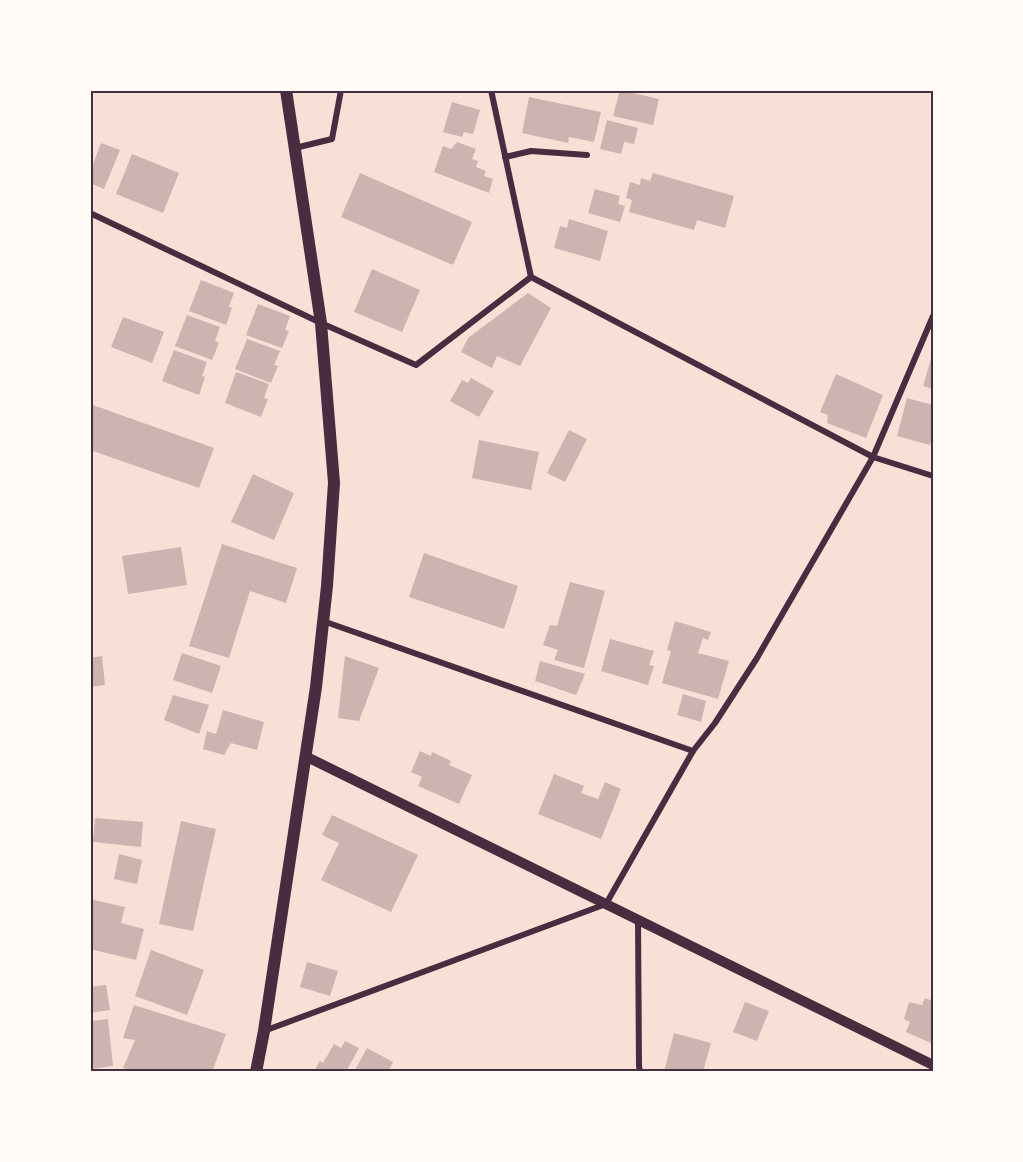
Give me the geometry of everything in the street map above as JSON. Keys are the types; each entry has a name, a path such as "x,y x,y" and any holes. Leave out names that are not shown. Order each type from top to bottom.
{"main road":[{"path":"256,1072 316,687 334,483 321,323 286,90"}],"street":[{"path":"294,148 332,139 341,90"},
{"path":"491,90 531,277"},
{"path":"505,157 531,152 587,155"},
{"path":"90,213 321,323 416,364 531,277"},
{"path":"531,277 873,457 933,476"},
{"path":"264,1031 606,904 693,751 715,723 757,658 873,457 932,319"},
{"path":"323,621 693,751"},
{"path":"305,756 933,1065"},
{"path":"638,919 640,1072"}],"building":[{"path":"620,90 659,99 653,125 613,116"},
{"path":"529,97 601,112 594,142 569,137 568,143 522,133"},
{"path":"452,102 480,110 473,134 464,132 462,137 443,132"},
{"path":"607,120 638,128 634,144 624,142 621,154 600,149"},
{"path":"457,142 476,149 472,159 478,161 476,167 486,171 484,176 493,179 489,193 434,172 443,146 451,149"},
{"path":"101,143 120,150 104,189 90,183 90,172"},
{"path":"132,154 179,173 163,213 116,194"},
{"path":"360,173 472,222 453,265 341,217"},
{"path":"653,173 734,196 725,228 697,220 694,230 629,212 632,200 626,198 630,182 640,185 641,178 650,181"},
{"path":"595,189 620,196 618,204 625,206 620,222 588,213"},
{"path":"569,219 608,231 600,261 554,248 560,226 567,228"},
{"path":"372,269 420,290 402,332 354,312"},
{"path":"201,280 234,293 226,325 189,311"},
{"path":"528,293 551,308 520,366 497,356 492,368 461,352 468,338"},
{"path":"258,304 290,316 285,330 289,331 282,348 246,335"},
{"path":"187,315 220,327 215,341 219,343 212,360 175,346"},
{"path":"123,317 164,332 152,363 111,347"},
{"path":"247,339 280,351 274,365 278,366 271,383 235,369"},
{"path":"174,350 207,362 199,395 162,381"},
{"path":"933,356 933,389 923,386"},
{"path":"236,372 269,384 264,398 268,399 261,417 225,403"},
{"path":"836,374 883,395 866,438 827,423 828,415 820,412"},
{"path":"471,378 494,391 479,417 450,401 462,380 468,383"},
{"path":"907,398 933,405 933,435 930,445 897,436"},
{"path":"90,404 214,448 199,488 90,450"},
{"path":"569,430 587,439 565,482 547,473"},
{"path":"479,440 539,452 531,490 472,478"},
{"path":"253,474 294,493 274,540 231,522"},
{"path":"222,544 297,568 286,603 250,591 229,658 189,646"},
{"path":"181,547 187,585 128,594 122,556"},
{"path":"424,553 518,586 504,629 409,597"},
{"path":"570,582 605,591 584,668 554,660 558,650 543,645 550,625 557,626"},
{"path":"675,621 711,632 708,640 703,638 698,653 729,661 718,699 662,683 671,651 667,650"},
{"path":"610,639 654,651 649,665 654,666 648,685 601,671"},
{"path":"182,653 221,666 212,693 173,680"},
{"path":"102,656 105,685 90,687 90,658"},
{"path":"345,656 379,668 359,721 338,718"},
{"path":"540,661 585,674 576,695 535,681"},
{"path":"683,694 706,701 701,722 677,715"},
{"path":"173,695 209,705 199,734 164,720"},
{"path":"223,710 264,722 257,750 231,743 224,755 203,749 207,731 216,734"},
{"path":"420,751 431,756 432,752 451,761 449,765 472,775 459,804 418,786 422,777 411,772"},
{"path":"554,774 584,786 581,793 598,799 605,782 621,789 601,839 538,814"},
{"path":"332,815 418,855 391,912 321,880 339,843 322,835"},
{"path":"95,818 143,822 141,847 93,842"},
{"path":"181,821 216,829 193,931 159,924"},
{"path":"119,854 142,860 137,884 114,879"},
{"path":"90,899 125,907 121,923 144,929 136,960 90,949"},
{"path":"151,950 204,970 187,1015 135,996"},
{"path":"307,962 338,971 330,996 300,987"},
{"path":"106,985 110,1010 90,1013 90,987"},
{"path":"925,998 933,1001 933,1044 906,1032 910,1022 904,1019 909,1002 922,1005"},
{"path":"745,1002 769,1011 757,1041 733,1032"},
{"path":"134,1005 226,1034 212,1072 137,1072 123,1068 135,1040 123,1038"},
{"path":"108,1019 113,1066 90,1069 90,1021"},
{"path":"674,1033 711,1043 703,1072 664,1072"},
{"path":"345,1041 359,1048 346,1072 314,1071 320,1061 323,1063 334,1044 341,1048"},
{"path":"367,1048 393,1062 388,1072 354,1072"}]}
